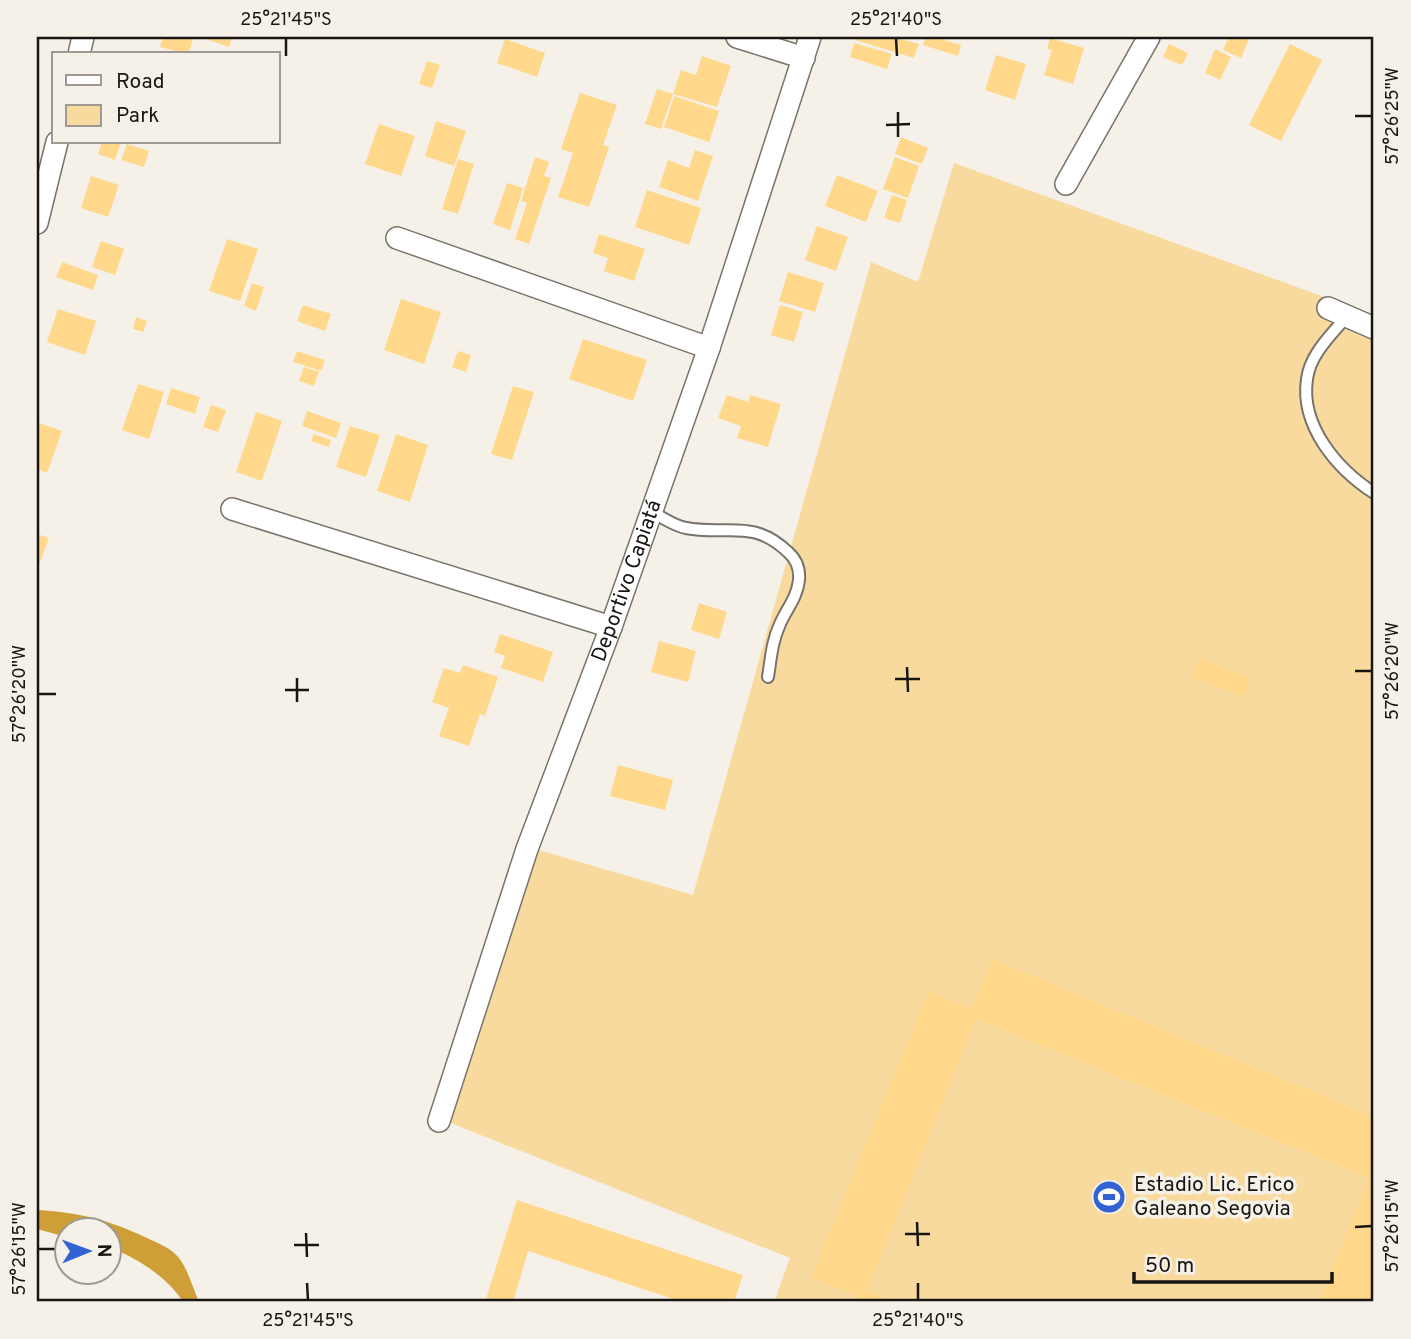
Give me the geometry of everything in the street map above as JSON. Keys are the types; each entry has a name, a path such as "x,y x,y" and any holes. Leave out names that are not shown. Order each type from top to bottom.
{"street":[{"path":"737,37 804,58"},
{"name":"Deportivo Capiatá","path":"439,1121 527,849 611,627 709,348 810,37"},
{"path":"1066,184 1150,37"},
{"path":"37,223 57,144"},
{"path":"397,238 709,348"},
{"path":"1338,312 1374,328"},
{"path":"232,509 611,627"}],"lane":[{"path":"1338,312 1318,349 1307,378 1308,413 1324,446 1343,468 1374,493"},
{"path":"652,512 682,527 705,531 747,530 765,534 795,559 800,576 797,596 781,621 772,644 768,677"}],"green space":[{"path":"954,163 1374,315 1374,1302 774,1302 790,1258 443,1120 532,848 693,895 871,262 918,282"}],"shaded area":[{"path":"37,1210 83,1216 52,1216 52,1233 37,1229"},
{"path":"122,1227 176,1254 188,1274 199,1302 183,1302 169,1284 122,1253"}],"building":[{"path":"163,37 194,37 189,52 160,47"},
{"path":"200,37 232,37 229,47"},
{"path":"856,37 894,37 919,44 914,58 855,40"},
{"path":"926,37 961,45 958,56 923,45"},
{"path":"1229,37 1250,37 1241,58 1223,50"},
{"path":"1050,38 1084,48 1073,84 1044,75 1052,50 1047,49"},
{"path":"505,39 545,53 537,77 497,63"},
{"path":"854,43 892,54 887,69 850,57"},
{"path":"1169,44 1188,53 1182,65 1163,57"},
{"path":"1290,44 1322,60 1281,141 1249,125"},
{"path":"1215,49 1231,57 1220,80 1205,73"},
{"path":"996,55 1026,64 1015,100 985,90"},
{"path":"702,56 731,66 717,107 673,94 681,70 696,75"},
{"path":"427,61 440,65 432,88 419,84"},
{"path":"657,89 673,94 661,129 645,124"},
{"path":"580,93 617,105 603,145 609,147 589,207 558,197 573,153 561,149"},
{"path":"674,96 719,111 709,142 664,127"},
{"path":"436,121 466,131 454,166 425,156"},
{"path":"379,124 415,136 401,176 365,164"},
{"path":"901,137 928,148 922,164 895,154"},
{"path":"101,144 120,144 115,160 98,154"},
{"path":"127,144 149,151 144,167 121,160"},
{"path":"695,150 713,156 698,201 659,187 668,160 689,168"},
{"path":"535,157 549,162 544,176 551,178 529,244 515,239 527,203 521,201"},
{"path":"895,157 919,166 908,198 883,189"},
{"path":"458,159 474,164 458,214 442,209"},
{"path":"837,175 878,191 866,222 825,206"},
{"path":"91,176 119,185 108,217 81,208"},
{"path":"507,183 523,188 510,230 493,224"},
{"path":"647,190 701,208 689,245 635,227"},
{"path":"892,195 907,200 900,223 884,218"},
{"path":"817,226 848,237 836,271 805,260"},
{"path":"599,234 645,249 634,281 604,271 608,258 593,253"},
{"path":"227,239 258,249 240,301 209,291"},
{"path":"101,241 124,249 115,275 92,267"},
{"path":"62,262 98,275 93,290 56,277"},
{"path":"788,272 824,283 815,312 779,301"},
{"path":"252,283 264,287 256,311 244,306"},
{"path":"401,299 441,312 424,364 384,350"},
{"path":"303,305 331,314 325,331 297,321"},
{"path":"780,305 803,312 794,342 771,335"},
{"path":"58,309 96,321 85,355 47,342"},
{"path":"136,317 147,321 143,332 133,329"},
{"path":"583,339 647,360 633,401 569,379"},
{"path":"297,351 325,360 321,371 293,362"},
{"path":"458,351 471,355 466,372 452,367"},
{"path":"304,367 319,372 314,386 299,381"},
{"path":"138,384 164,392 149,439 122,430"},
{"path":"513,386 534,392 512,460 491,454"},
{"path":"171,388 200,397 195,414 166,404"},
{"path":"727,395 748,402 750,395 781,404 768,447 737,438 741,426 718,418"},
{"path":"211,405 226,410 218,432 203,427"},
{"path":"307,411 341,423 336,438 302,426"},
{"path":"256,412 282,421 262,481 236,472"},
{"path":"39,423 62,431 47,473 37,469"},
{"path":"350,426 380,435 366,477 336,467"},
{"path":"314,434 331,440 329,447 311,441"},
{"path":"396,434 428,445 410,502 377,491"},
{"path":"37,534 49,538 37,570"},
{"path":"699,603 727,612 719,639 691,630"},
{"path":"500,634 553,652 543,682 501,668 505,656 494,652"},
{"path":"659,641 696,651 688,682 651,672"},
{"path":"1199,658 1251,678 1244,697 1192,677"},
{"path":"463,665 498,677 485,716 480,714 469,746 439,736 449,708 432,702 444,668 460,673"},
{"path":"618,765 673,780 665,810 610,796"},
{"path":"992,959 1374,1117 1374,1302 1319,1302 1369,1178 976,1019 867,1291 896,1302 855,1302 857,1296 811,1277 929,991 972,1009"},
{"path":"517,1200 743,1275 734,1302 682,1302 528,1251 513,1302 485,1302"}],"place":[{"name":"Estadio Lic. Erico Galeano Segovia","path":"1109,1197"}]}
